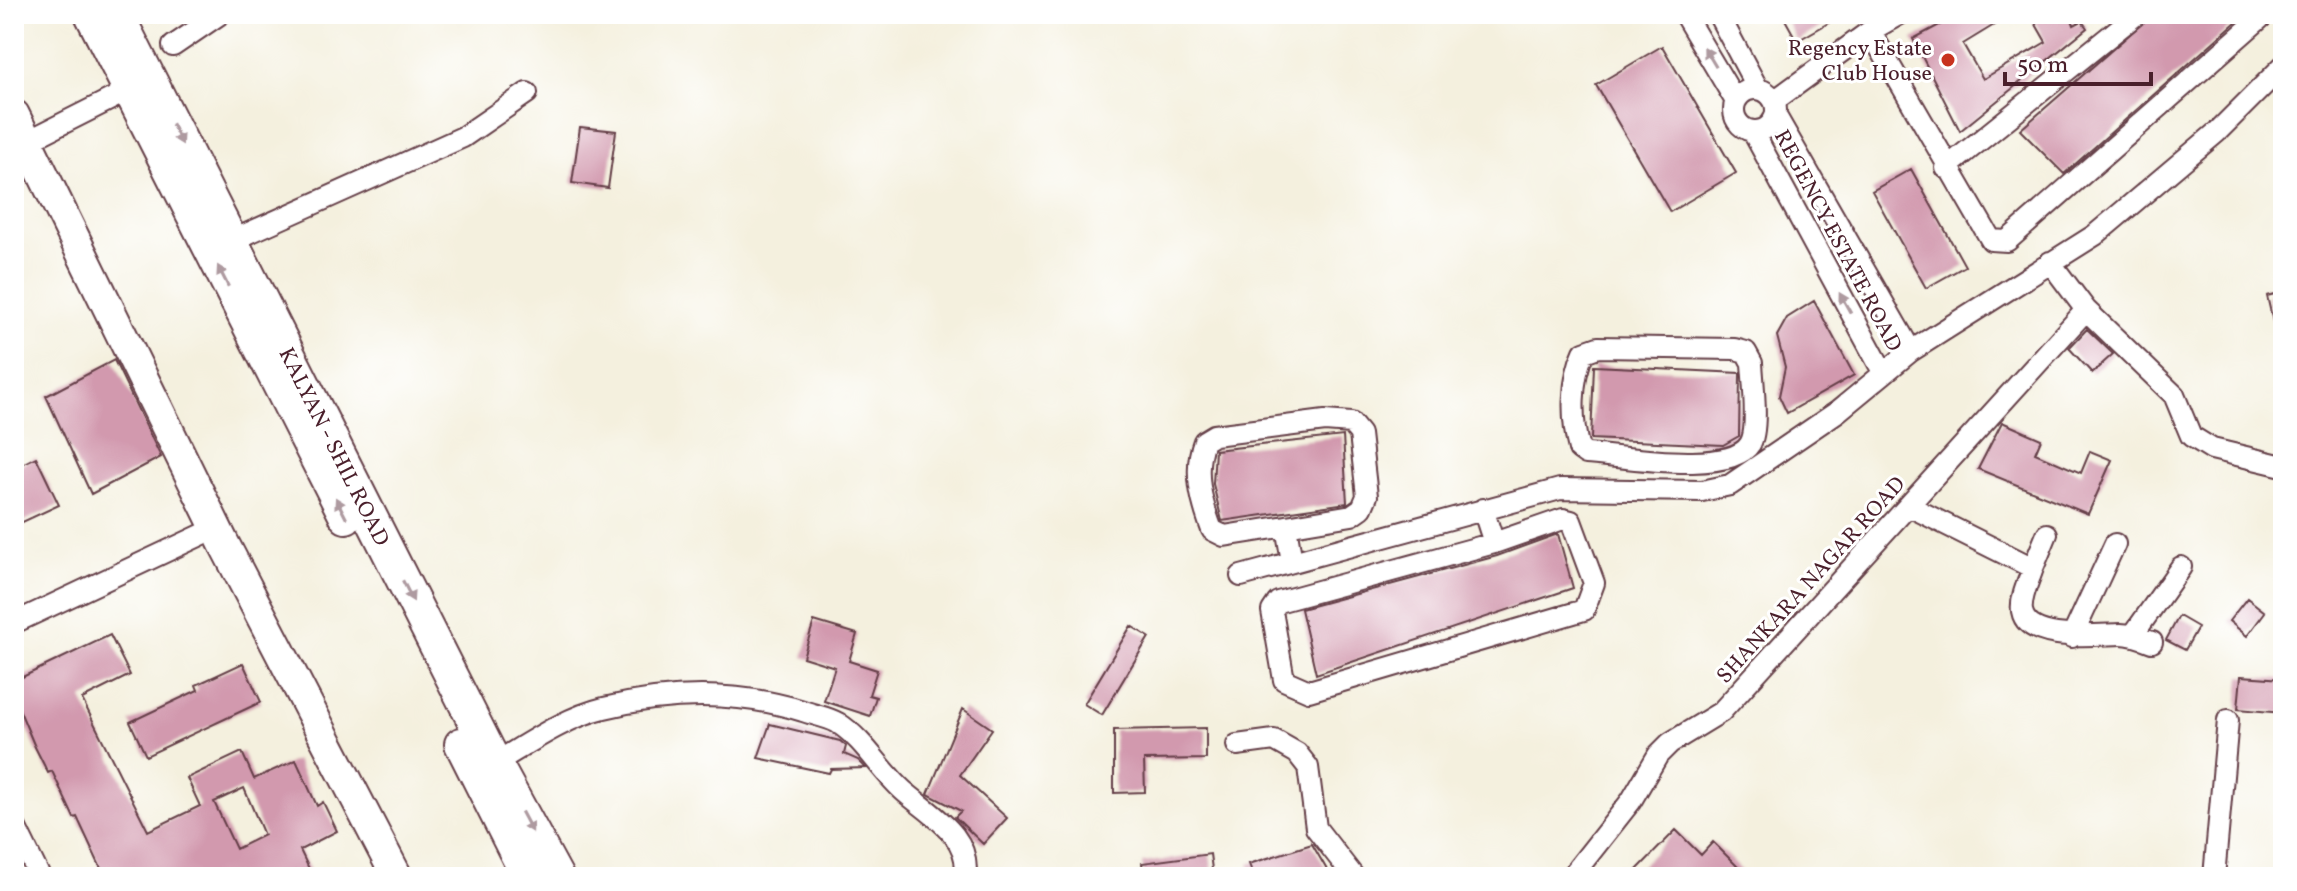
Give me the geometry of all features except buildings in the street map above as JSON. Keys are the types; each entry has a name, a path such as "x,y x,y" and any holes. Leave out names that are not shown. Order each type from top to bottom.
{"main road":[{"name":"KALYAN - SHIL ROAD","path":"91,14 140,84 231,241 495,763 557,877"},
{"name":"KALYAN - SHIL ROAD","path":"117,14 140,84 528,877"}],"street":[{"path":"173,46 220,14"},
{"path":"1684,14 1735,100 1736,120 1753,132 1767,127 1769,102"},
{"name":"REGENCY ESTATE ROAD","path":"1718,14 1911,351"},
{"path":"1769,102 1870,31 1900,14"},
{"path":"1946,168 2137,14"},
{"path":"1870,31 1946,168 1991,240 2007,241 2265,14"},
{"path":"1241,576 1560,489 1702,491 1730,485 1837,412 1911,351 2095,235 2205,142 2283,66"},
{"path":"140,84 18,135 216,528 397,877"},
{"path":"1735,100 1745,91 1769,102"},
{"path":"231,241 463,137 527,93"},
{"name":"REGENCY ESTATE ROAD","path":"1753,132 1883,372"},
{"path":"2050,262 2086,310 2174,395 2191,436 2212,449 2283,466"},
{"name":"SHANKARA NAGAR ROAD","path":"1571,877 1631,801 1658,755 1670,743 1721,712 2086,310"},
{"path":"1598,347 1735,349 1746,352 1752,363 1753,419 1752,441 1744,452 1727,459 1697,462 1655,459 1586,454 1579,449 1576,437 1576,370 1584,352 1598,347"},
{"path":"1325,421 1351,423 1360,434 1367,496 1362,508 1352,515 1286,526 1224,536 1212,530 1204,509 1197,460 1204,441 1214,435 1325,421"},
{"path":"1654,488 1655,459"},
{"path":"1909,506 2033,568"},
{"path":"1483,509 1494,543"},
{"path":"1563,519 1571,521 1594,583 1584,610 1309,691 1298,689 1284,680 1272,611 1278,602 1494,543 1563,519"},
{"path":"1286,526 1292,562"},
{"path":"14,623 216,528"},
{"path":"2047,534 2023,599 2024,616 2058,636 2143,638 2181,567"},
{"path":"2072,637 2115,544"},
{"path":"495,763 548,732 603,709 707,694 770,701 836,721 855,737 891,780 960,839 967,866 965,877"},
{"path":"2214,877 2228,720"},
{"path":"1237,745 1274,740 1297,753 1308,767 1316,828 1354,877"},
{"path":"14,824 40,877"}],"place":[{"name":"Regency Estate Club House","path":"1948,60"}]}
